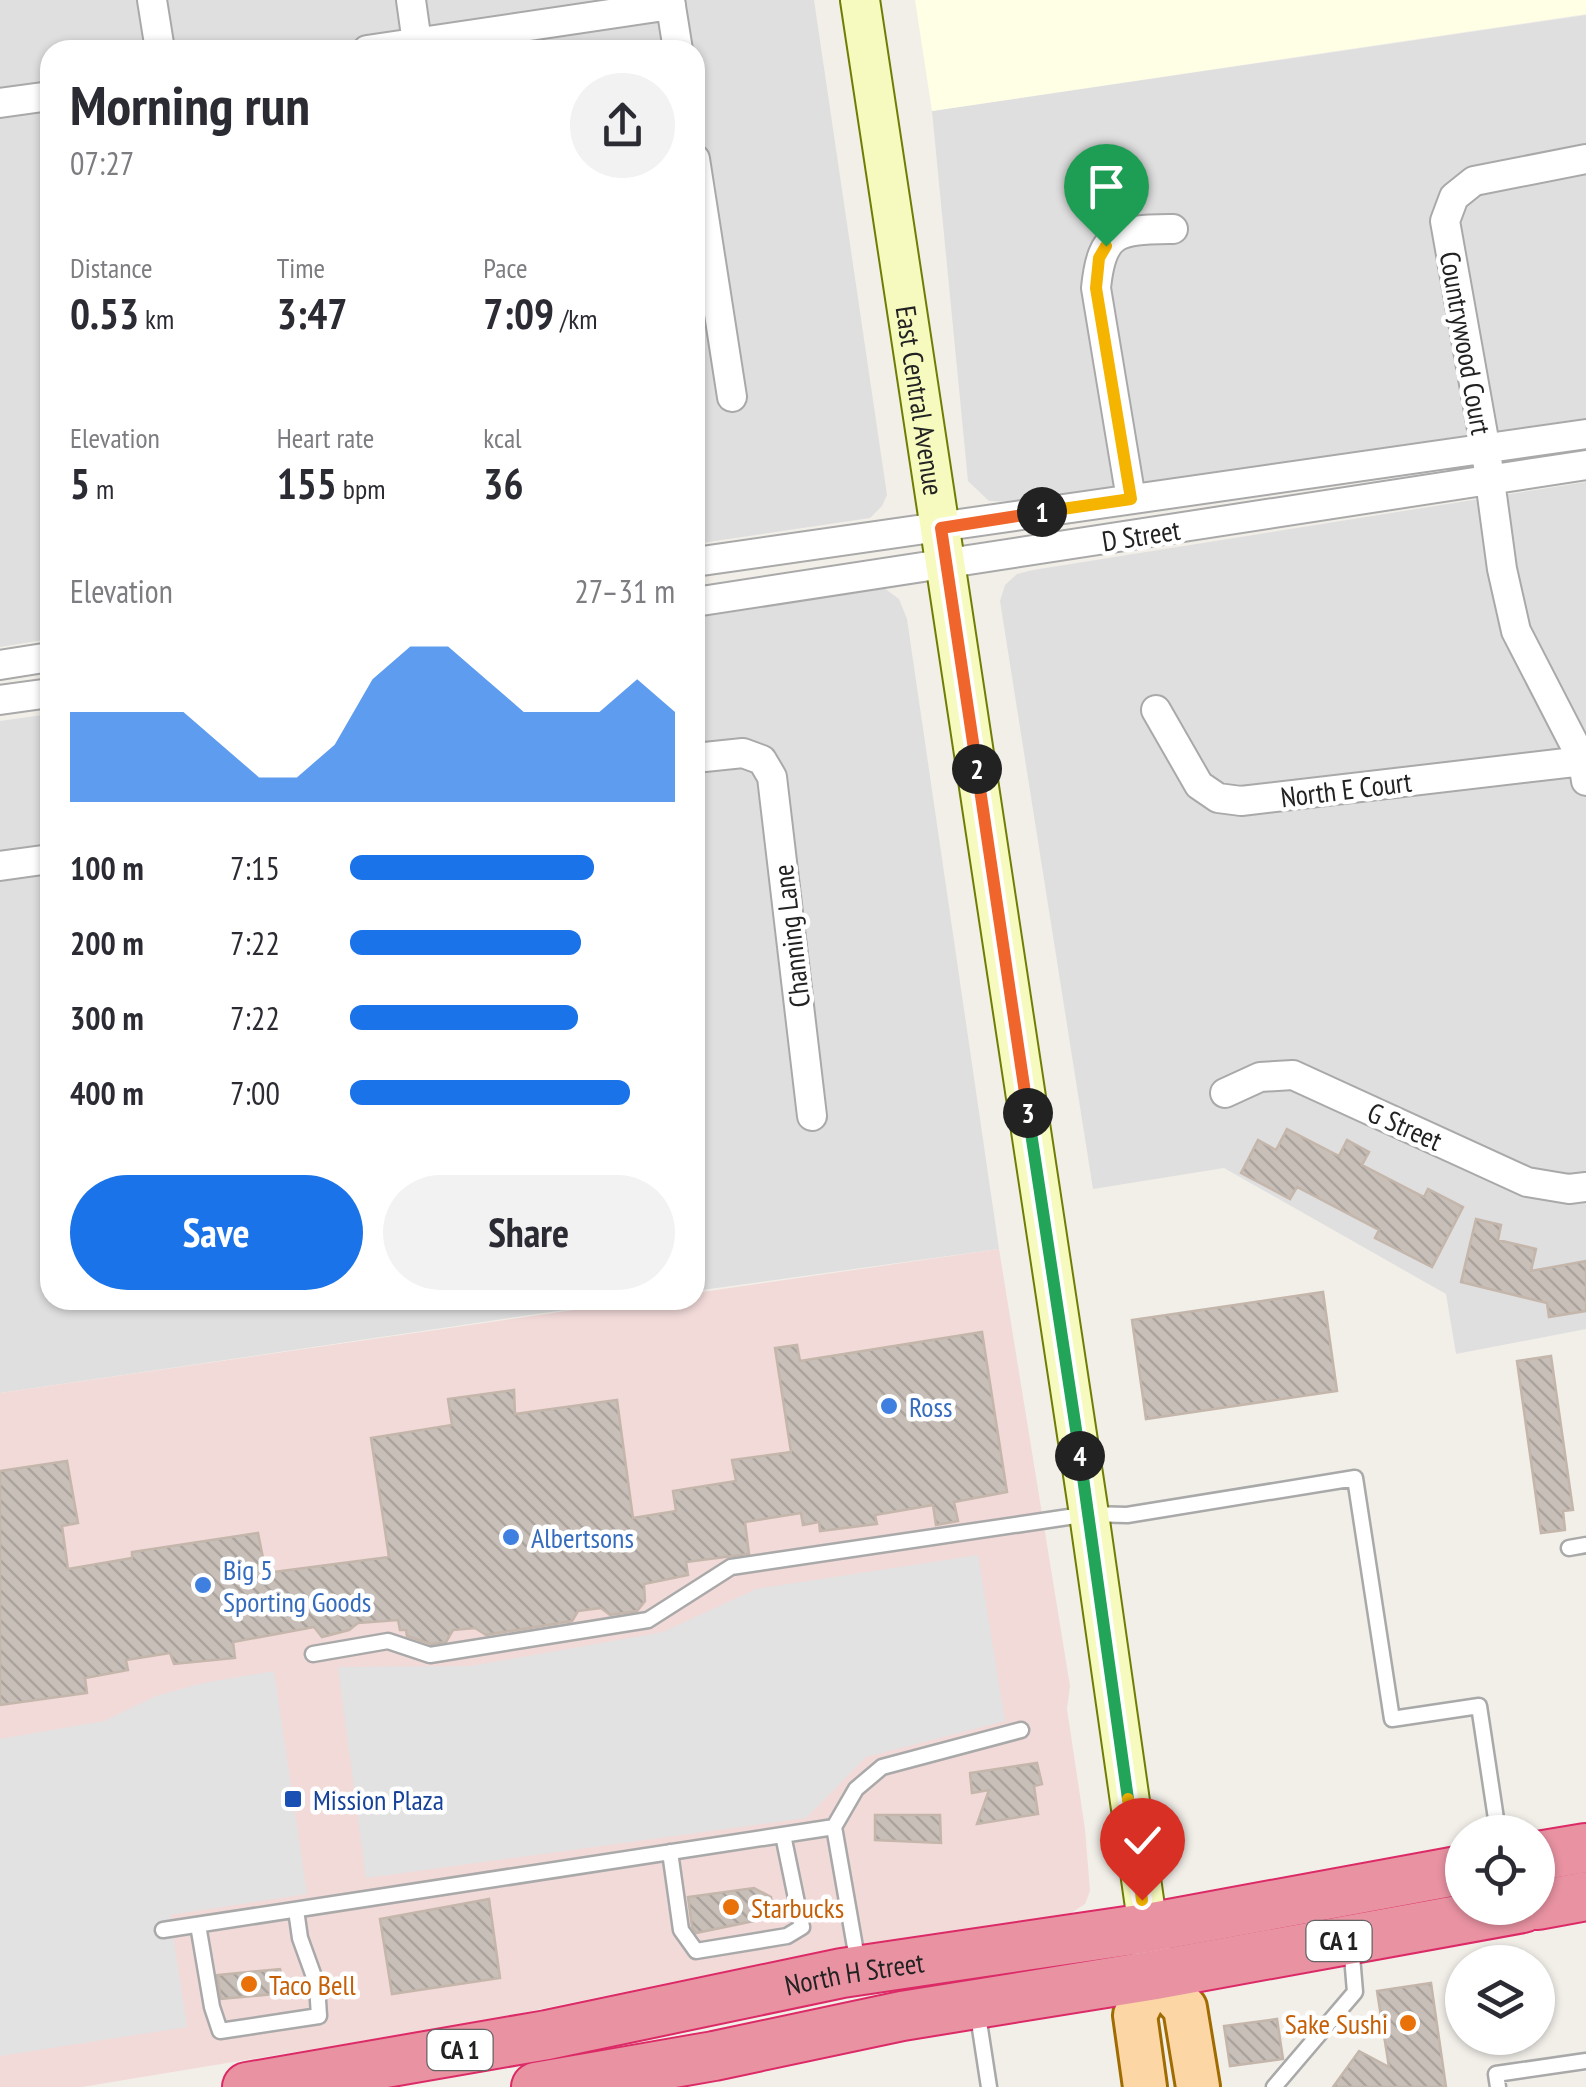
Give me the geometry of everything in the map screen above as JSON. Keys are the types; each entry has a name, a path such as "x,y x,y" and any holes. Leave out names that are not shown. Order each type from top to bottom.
{"highway":[{"path":"1555,1853 1586,1848"},
{"name":"North H Street","path":"246,2087 547,2036 859,1970 1146,1928 1445,1873"},
{"path":"1555,1902 1586,1896"},
{"name":"North H Street","path":"536,2087 976,2004 1445,1922"}],"main road":[{"name":"East Central Avenue","path":"860,0 1155,1974"},
{"path":"1145,2087 1136,2015 1155,1974 1185,2008 1198,2087"}],"street":[{"path":"152,0 158,40"},
{"path":"411,0 416,40"},
{"path":"452,40 671,3 677,40"},
{"path":"0,103 40,97"},
{"name":"Countrywood Court","path":"1584,771 1516,631 1502,569 1486,451 1444,221 1454,197 1474,181 1586,159"},
{"path":"705,224 732,397"},
{"path":"1131,499 1096,288 1099,258 1106,246 1132,230 1173,229"},
{"name":"D Street","path":"705,600 1131,499 1586,434"},
{"name":"D Street","path":"705,561 943,546 1586,466"},
{"path":"0,665 40,659"},
{"path":"0,700 40,694"},
{"name":"North E Court","path":"1156,710 1199,784 1218,798 1241,801 1584,771"},
{"name":"Channing Lane","path":"705,757 742,754 762,760 772,777 812,1116"},
{"path":"0,866 40,860"},
{"name":"G Street","path":"1225,1092 1260,1077 1292,1076 1527,1182 1569,1189 1586,1187"}],"lane":[{"path":"312,1654 388,1641 430,1655 648,1620 731,1567 1089,1514 1127,1514 1355,1478 1392,1718 1479,1706 1495,1815"},
{"path":"1569,1548 1586,1545"},
{"path":"859,1970 834,1827 856,1789 882,1767 1021,1730"},
{"path":"163,1930 834,1827"},
{"path":"670,1852 682,1930 696,1951 786,1936 802,1927 783,1835"},
{"path":"198,1926 220,2031 319,2016 318,1984 300,1938 296,1910"},
{"path":"1274,2087 1356,1992 1350,1939"},
{"path":"976,2004 989,2087"},
{"path":"1498,2087 1496,2074 1586,2061"}],"shaded area":[{"path":"0,0 814,0 887,495 870,518 705,543 705,40 40,40 40,641 0,647"},
{"path":"915,0 1586,0 1586,14 932,111"},
{"path":"1586,15 1586,418 1018,502 989,501 968,481 932,111"},
{"path":"1586,482 1586,1329 1456,1354 1446,1294 1224,1168 1093,1189 1000,601 1005,585 1017,574 1033,570"},
{"path":"884,588 899,599 907,619 999,1249 705,1290 705,616"},
{"path":"40,715 40,1310 565,1310 0,1393 0,721"},
{"path":"999,1249 1070,1686 1067,1709 1090,1891 1085,1904 1071,1913 783,1959 483,2021 82,2087 0,2087 0,1393 574,1310 705,1310 705,1292"},
{"path":"978,1555 1005,1721 866,1757 806,1818 366,1878 338,1667 471,1666 663,1632 756,1589"},
{"path":"274,1671 307,1894 170,1915 187,2027 0,2056 0,1739 104,1721 156,1696"}],"building":[{"path":"1287,1129 1339,1156 1347,1140 1369,1152 1362,1165 1424,1197 1428,1189 1463,1207 1432,1267 1375,1238 1379,1230 1297,1187 1290,1199 1241,1173 1258,1140 1276,1150"},
{"path":"1476,1219 1501,1225 1498,1240 1536,1249 1531,1271 1586,1261 1586,1311 1549,1317 1547,1303 1461,1282"},
{"path":"1323,1292 1337,1391 1146,1419 1132,1320"},
{"path":"982,1332 1007,1492 954,1502 958,1521 936,1525 933,1505 875,1515 877,1524 820,1531 819,1522 803,1525 801,1513 745,1522 749,1554 686,1562 688,1575 644,1584 645,1601 637,1611 610,1615 601,1608 578,1611 572,1621 486,1635 475,1628 453,1630 446,1642 431,1644 407,1636 406,1630 400,1630 398,1620 358,1623 349,1630 322,1637 314,1627 233,1642 235,1658 174,1664 170,1653 126,1660 128,1670 85,1678 87,1693 0,1705 0,1471 67,1461 78,1523 62,1526 68,1569 132,1558 132,1552 258,1533 266,1573 389,1557 371,1438 452,1425 448,1399 514,1390 515,1414 617,1400 633,1518 676,1511 673,1491 736,1481 732,1460 791,1452 775,1348 797,1345 800,1361"},
{"path":"1551,1356 1573,1510 1563,1511 1565,1530 1541,1533 1517,1361"},
{"path":"1037,1763 1042,1784 1034,1786 1038,1814 977,1824 989,1790 972,1793 970,1773"},
{"path":"875,1815 940,1815 941,1843 875,1840"},
{"name":"Starbucks","path":"754,1888 771,1897 773,1917 696,1933 688,1897"},
{"path":"489,1899 500,1978 392,1994 380,1919"},
{"name":"Taco Bell","path":"280,1969 286,1993 221,1999 217,1975"},
{"path":"1431,1983 1446,2087 1333,2087 1359,2051 1389,2067 1377,1991"},
{"path":"1277,2019 1283,2059 1230,2066 1224,2026"}],"place":[{"name":"Ross","path":"889,1406"},
{"name":"Albertsons","path":"511,1537"},
{"name":"Big 5 Sporting Goods","path":"203,1585"},
{"name":"Mission Plaza","path":"293,1799"},
{"name":"Starbucks","path":"731,1907"},
{"name":"Taco Bell","path":"249,1984"},
{"name":"Sake Sushi","path":"1408,2023"}],"route":[{"path":"1106,246 1099,258 1096,288 1131,499 941,528 1089,1514 1142,1900"}]}
